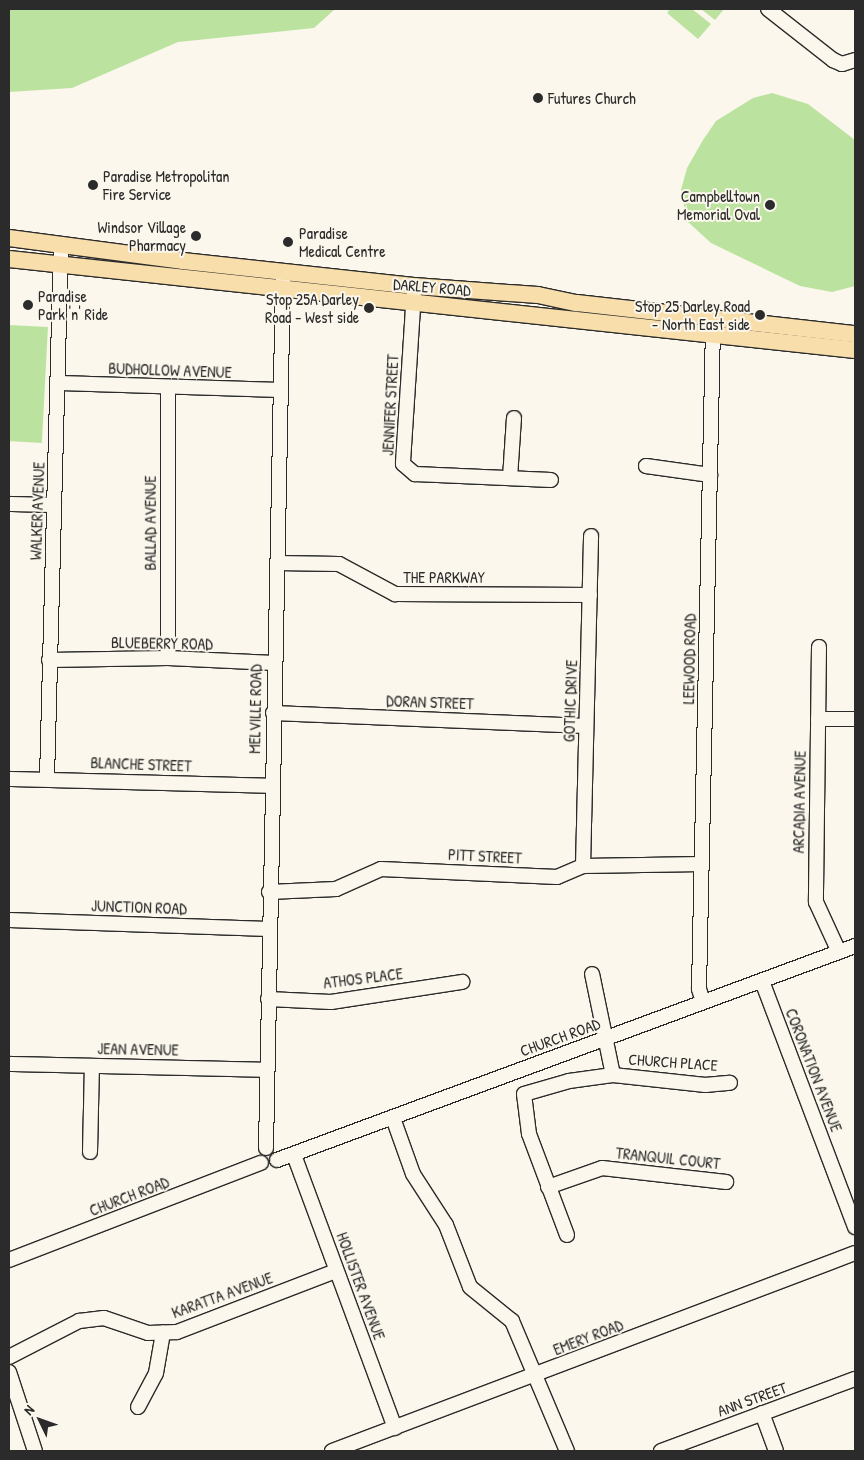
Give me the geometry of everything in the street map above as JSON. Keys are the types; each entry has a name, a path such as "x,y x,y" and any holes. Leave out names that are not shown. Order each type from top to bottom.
{"main road":[{"name":"DARLEY ROAD","path":"9,238 283,272 414,286 538,295 577,303 855,334"},
{"name":"DARLEY ROAD","path":"9,259 855,350"}],"street":[{"path":"768,9 833,60 842,64 855,60"},
{"name":"WALKER AVENUE","path":"47,778 49,660 59,384 59,264 61,244"},
{"name":"MELVILLE ROAD","path":"266,1148 271,786 283,272"},
{"name":"JENNIFER STREET","path":"414,286 403,464 415,474 551,480"},
{"name":"LEEWOOD ROAD","path":"703,1002 699,989 713,317"},
{"name":"BUDHOLLOW AVENUE","path":"59,384 281,390"},
{"name":"BALLAD AVENUE","path":"168,387 168,658"},
{"path":"510,478 514,418"},
{"path":"646,466 710,475"},
{"path":"9,504 54,505"},
{"name":"GOTHIC DRIVE","path":"583,866 592,536"},
{"name":"THE PARKWAY","path":"276,563 339,564 395,594 590,595"},
{"name":"ARCADIA AVENUE","path":"819,647 816,902 839,952"},
{"name":"BLUEBERRY ROAD","path":"49,660 168,658 274,663"},
{"name":"DORAN STREET","path":"273,714 586,726"},
{"path":"818,719 855,719"},
{"name":"BLANCHE STREET","path":"9,779 47,778 271,786"},
{"name":"PITT STREET","path":"269,892 336,889 381,869 557,877 583,866 702,864"},
{"name":"JUNCTION ROAD","path":"9,920 269,930"},
{"name":"CHURCH ROAD","path":"277,1160 855,946"},
{"name":"CHURCH PLACE","path":"592,974 613,1075"},
{"name":"CORONATION AVENUE","path":"762,981 855,1227"},
{"name":"ATHOS PLACE","path":"268,999 331,1002 462,982"},
{"name":"JEAN AVENUE","path":"9,1064 267,1070"},
{"path":"90,1152 92,1066"},
{"name":"CHURCH PLACE","path":"548,1187 528,1134 524,1094 529,1090 613,1075 705,1086 730,1083"},
{"path":"393,1118 414,1174 446,1224 470,1287 512,1321 567,1451"},
{"path":"266,1148 275,1150 277,1160 271,1166 261,1163 259,1154 266,1148"},
{"name":"HOLLISTER AVENUE","path":"294,1155 395,1428"},
{"name":"CHURCH ROAD","path":"9,1260 261,1163"},
{"name":"TRANQUIL COURT","path":"548,1187 602,1168 726,1182"},
{"path":"548,1187 567,1235"},
{"name":"EMERY ROAD","path":"332,1451 536,1376 855,1253"},
{"name":"KARATTA AVENUE","path":"9,1357 79,1321 104,1318 148,1333 177,1332 336,1271"},
{"path":"138,1407 156,1373 163,1333"},
{"path":"9,1372 35,1451"},
{"name":"ANN STREET","path":"661,1451 855,1379"},
{"path":"762,1414 776,1451"}],"green space":[{"path":"9,9 335,9 314,28 178,42 72,88 9,92"},
{"path":"670,9 692,9 711,24 698,39 667,13"},
{"path":"701,9 724,9 715,20"},
{"name":"Campbelltown Memorial Oval","path":"772,93 808,104 855,140 855,286 832,292 800,286 711,243 687,221 681,190 687,168 703,140 716,121 753,98"},
{"path":"9,325 48,327 42,443 9,441"}],"place":[{"name":"Futures Church","path":"538,98"},
{"name":"Paradise Metropolitan Fire Service","path":"93,185"},
{"name":"Campbelltown Memorial Oval","path":"770,205"},
{"name":"Windsor Village Pharmacy","path":"196,236"},
{"name":"Paradise Medical Centre","path":"288,242"},
{"name":"Paradise Park 'n' Ride","path":"28,305"},
{"name":"Stop 25A Darley Road - West side","path":"369,308"},
{"name":"Stop 25 Darley Road - North East side","path":"760,315"}]}
